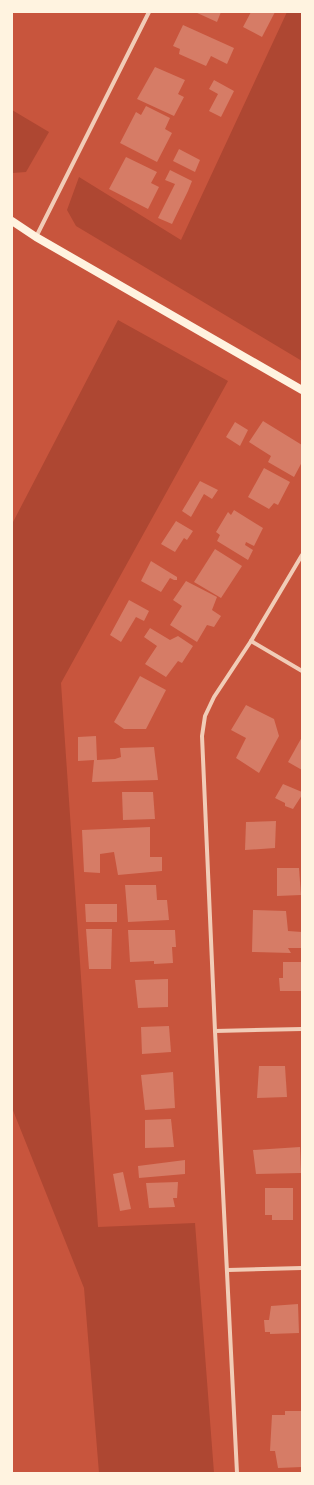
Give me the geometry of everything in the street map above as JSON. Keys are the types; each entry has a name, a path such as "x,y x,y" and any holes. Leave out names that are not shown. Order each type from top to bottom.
{"main road":[{"path":"12,221 302,390"}],"street":[{"path":"36,236 150,12"},
{"path":"237,1473 202,736 205,716 214,697 251,641 302,555"},
{"path":"251,641 302,671"},
{"path":"215,1031 302,1029"},
{"path":"228,1270 302,1268"}],"shaded area":[{"path":"287,12 302,12 302,361 76,226 67,210 79,177 181,240"},
{"path":"12,110 49,132 26,172 12,173"},
{"path":"118,320 228,381 61,683 98,1227 195,1223 214,1473 99,1473 84,1288 12,1108 12,524"}],"building":[{"path":"195,12 221,12 217,22"},
{"path":"251,12 275,12 262,37 243,27"},
{"path":"183,25 234,48 227,64 211,56 206,66 179,54 180,49 173,46"},
{"path":"155,67 185,80 178,94 184,97 174,116 137,99"},
{"path":"214,80 234,91 221,117 209,111 218,94 209,89"},
{"path":"146,106 170,118 165,129 172,133 157,162 120,143 136,112 141,115"},
{"path":"179,149 200,160 195,172 173,161"},
{"path":"126,157 157,172 151,183 159,187 148,209 109,189"},
{"path":"170,170 192,181 172,224 158,218 175,184 165,180"},
{"path":"263,421 302,445 302,462 294,477 268,462 271,456 249,442"},
{"path":"235,422 248,430 240,446 226,437"},
{"path":"264,468 290,482 278,505 274,503 269,509 248,497"},
{"path":"200,481 218,490 212,499 204,494 191,517 182,511"},
{"path":"234,510 263,528 254,546 246,542 245,545 253,550 248,560 217,541 220,535 216,532 228,512 231,515"},
{"path":"176,521 193,531 187,540 184,538 175,552 161,544"},
{"path":"215,549 242,566 221,598 194,582"},
{"path":"151,561 177,577 177,580 170,578 161,592 141,581"},
{"path":"186,581 217,597 212,610 221,616 214,627 207,625 197,642 170,625 182,606 173,600"},
{"path":"129,600 149,611 144,621 136,617 121,642 110,635"},
{"path":"150,628 170,640 178,636 193,646 182,663 178,661 166,677 145,664 157,646 144,637"},
{"path":"140,676 166,690 146,729 124,729 114,722"},
{"path":"246,705 274,719 279,736 259,773 236,758 246,738 231,730"},
{"path":"96,736 97,760 115,759 121,757 120,748 154,747 158,780 92,782 94,760 78,761 78,737"},
{"path":"302,737 302,770 288,762"},
{"path":"283,784 302,792 302,795 293,809 285,806 285,803 275,798"},
{"path":"122,792 153,792 155,819 123,820"},
{"path":"276,821 275,848 245,850 246,822"},
{"path":"150,827 150,857 162,857 162,871 118,875 114,852 100,854 100,873 84,872 82,830"},
{"path":"277,868 299,868 301,895 277,896"},
{"path":"125,885 156,885 157,900 167,900 169,920 128,922"},
{"path":"85,904 117,904 117,922 86,922"},
{"path":"253,910 286,911 288,931 302,932 302,948 288,948 291,953 252,952"},
{"path":"86,929 112,929 111,969 89,969"},
{"path":"128,930 175,930 176,947 172,947 173,963 154,964 154,961 130,962"},
{"path":"283,962 302,962 302,991 280,991 279,978 283,978"},
{"path":"168,979 168,1007 138,1008 135,980"},
{"path":"169,1026 171,1052 142,1054 141,1027"},
{"path":"259,1066 285,1066 287,1097 257,1098"},
{"path":"173,1072 175,1108 145,1110 141,1075"},
{"path":"171,1119 174,1147 145,1148 145,1120"},
{"path":"300,1147 301,1173 256,1174 253,1150"},
{"path":"185,1160 185,1174 139,1178 138,1166"},
{"path":"123,1172 131,1209 120,1211 113,1174"},
{"path":"178,1182 177,1198 173,1198 175,1207 149,1208 146,1183"},
{"path":"265,1188 293,1188 293,1220 272,1220 272,1215 265,1215"},
{"path":"298,1304 299,1333 270,1334 270,1332 265,1332 264,1320 269,1320 271,1306"},
{"path":"285,1411 302,1411 302,1467 278,1468 275,1451 270,1451 272,1415 285,1415"}]}
